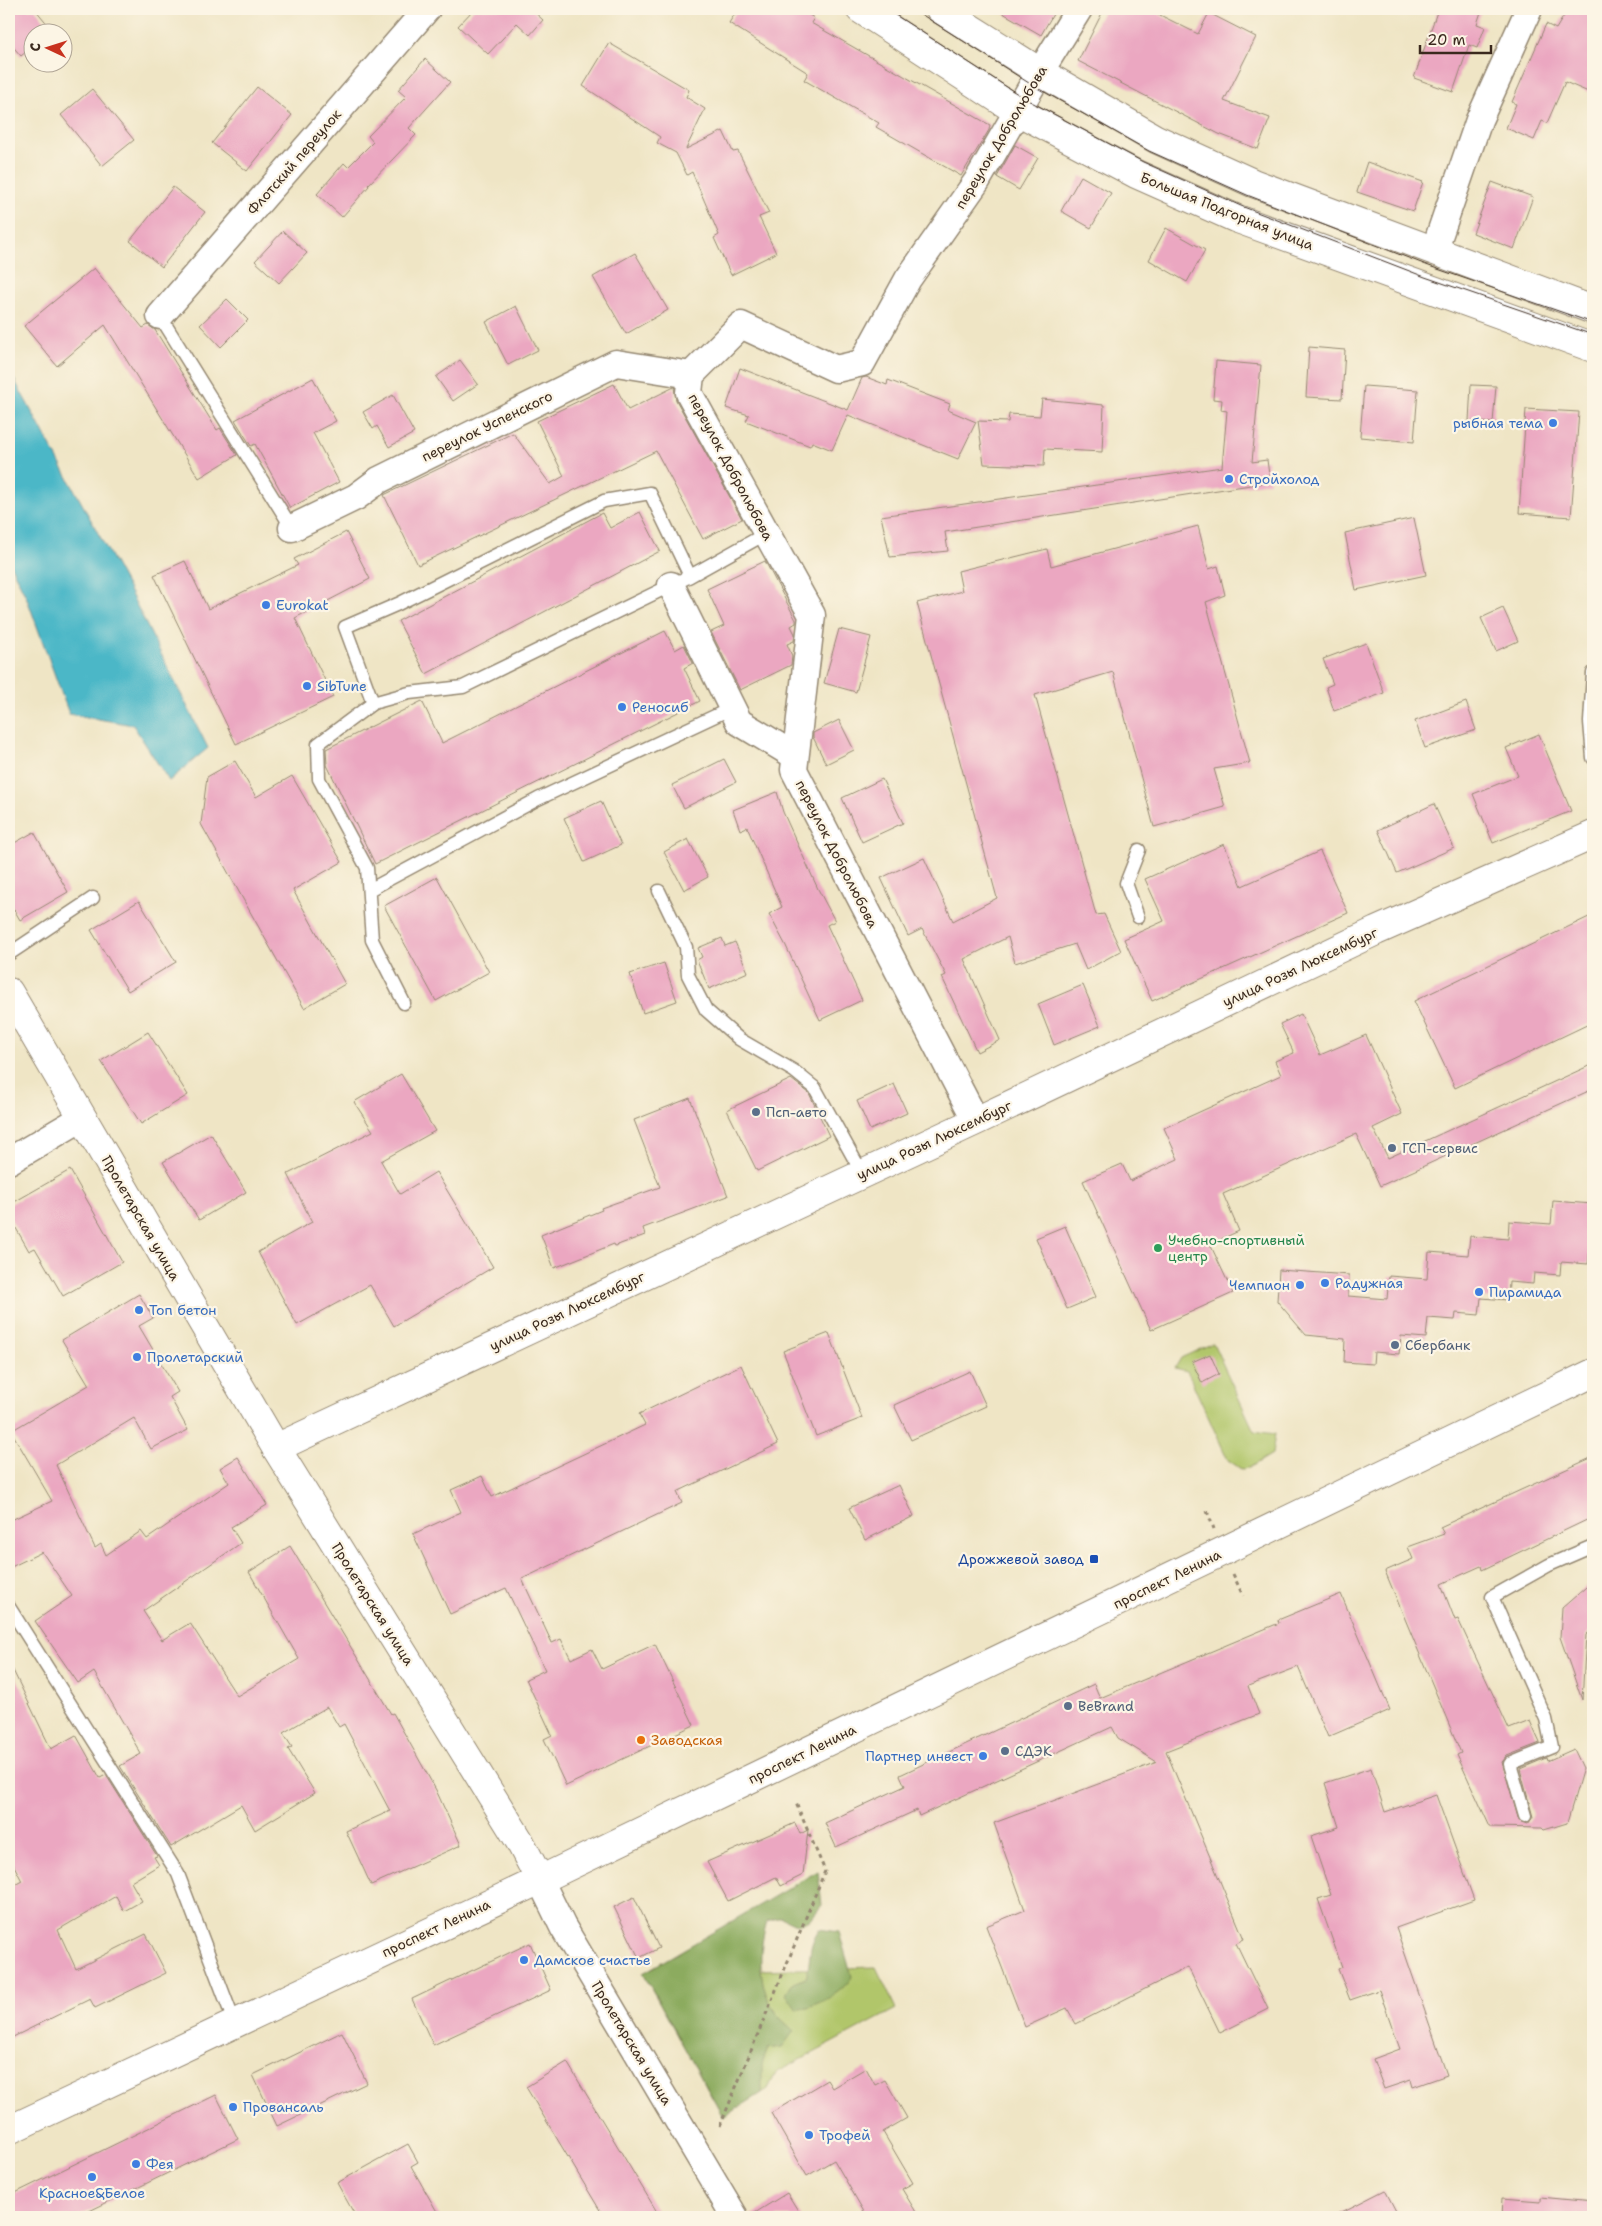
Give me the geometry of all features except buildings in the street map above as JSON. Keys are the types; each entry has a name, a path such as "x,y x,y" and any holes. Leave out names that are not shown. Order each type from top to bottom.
{"main road":[{"name":"Большая Подгорная улица","path":"860,9 1017,111 1136,174 1235,218 1593,348"},
{"path":"940,9 1040,72 1165,143 1253,183 1593,310"},
{"name":"улица Розы Люксембург","path":"276,1448 976,1121 1376,931 1593,835"},
{"name":"Пролетарская улица","path":"9,992 276,1448 519,1840 540,1880"},
{"name":"проспект Ленина","path":"9,2130 540,1880 1593,1374"}],"street":[{"name":"Флотский переулок","path":"160,316 427,9"},
{"name":"переулок Добролюбова","path":"976,1121 794,770 812,615 689,393 691,375 742,326 836,369 862,363 908,279 977,181 1079,9"},
{"path":"1434,251 1479,120 1529,9"},
{"name":"переулок Успенского","path":"292,528 356,497 379,480 616,362 691,375"},
{"path":"680,580 739,722 795,756"},
{"path":"9,1161 82,1118"},
{"name":"Пролетарская улица","path":"540,1880 563,1927 736,2217"}],"lane":[{"path":"160,316 292,528"},
{"path":"373,703 345,627 398,604 604,501 650,493 680,580"},
{"path":"404,1003 372,940 367,868 319,779 318,744 373,703 409,693 463,686 680,580 767,533"},
{"path":"1593,673 1590,722 1593,758"},
{"path":"369,890 538,799 732,708"},
{"path":"1138,917 1126,883 1139,850"},
{"path":"659,891 686,947 688,975 706,1010 739,1038 794,1071 815,1088 862,1174"},
{"path":"9,954 93,898"},
{"path":"1525,1816 1510,1764 1552,1747 1546,1719 1492,1597 1549,1565 1593,1546"},
{"path":"9,1607 178,1874 234,2024"}],"path":[{"path":"1207,1511 1214,1529"},
{"path":"1234,1576 1243,1596"},
{"path":"720,2126 825,1871 796,1803"}],"green space":[{"path":"1213,1343 1254,1431 1275,1434 1272,1454 1249,1468 1241,1469 1228,1460 1187,1371 1175,1368 1181,1358"},
{"path":"818,1871 822,1905 810,1920 798,1925 781,1917 767,1921 762,1945 761,1969 770,2004 794,2031 782,2047 768,2049 762,2064 762,2093 723,2117 643,1973"},
{"path":"819,1929 839,1932 852,1977 835,1994 813,2005 797,2010 786,1994 793,1983 806,1978 811,1947"},
{"path":"876,1967 896,2009 776,2073 768,2089 723,2117 643,1973"}],"water":[{"path":"9,370 127,586 208,748 169,781 133,725 69,714 26,596 9,562"}],"tram line":[{"path":"886,9 1024,98 1143,162 1241,206 1425,277 1593,335"},
{"path":"913,9 1032,85 1149,151 1247,195 1429,266 1593,323"}],"place":[{"name":"рыбная тема","path":"1553,423"},
{"name":"Стройхолод","path":"1229,479"},
{"name":"Eurokat","path":"266,605"},
{"name":"SibTune","path":"307,686"},
{"name":"Реносиб","path":"622,707"},
{"name":"Псп-авто","path":"756,1112"},
{"name":"ГСП-сервис","path":"1392,1148"},
{"name":"Учебно-спортивный центр","path":"1158,1248"},
{"name":"Радужная","path":"1325,1283"},
{"name":"Чемпион","path":"1300,1285"},
{"name":"Пирамида","path":"1479,1292"},
{"name":"Топ бетон","path":"139,1310"},
{"name":"Сбербанк","path":"1395,1345"},
{"name":"Пролетарский","path":"137,1357"},
{"name":"Дрожжевой завод","path":"1094,1559"},
{"name":"BeBrand","path":"1068,1706"},
{"name":"Заводская","path":"641,1740"},
{"name":"СДЭК","path":"1005,1751"},
{"name":"Партнер инвест","path":"983,1756"},
{"name":"Дамское счастье","path":"524,1960"},
{"name":"Провансаль","path":"233,2107"},
{"name":"Трофей","path":"809,2135"},
{"name":"Фея","path":"136,2164"},
{"name":"Красное&Белое","path":"92,2177"}]}
